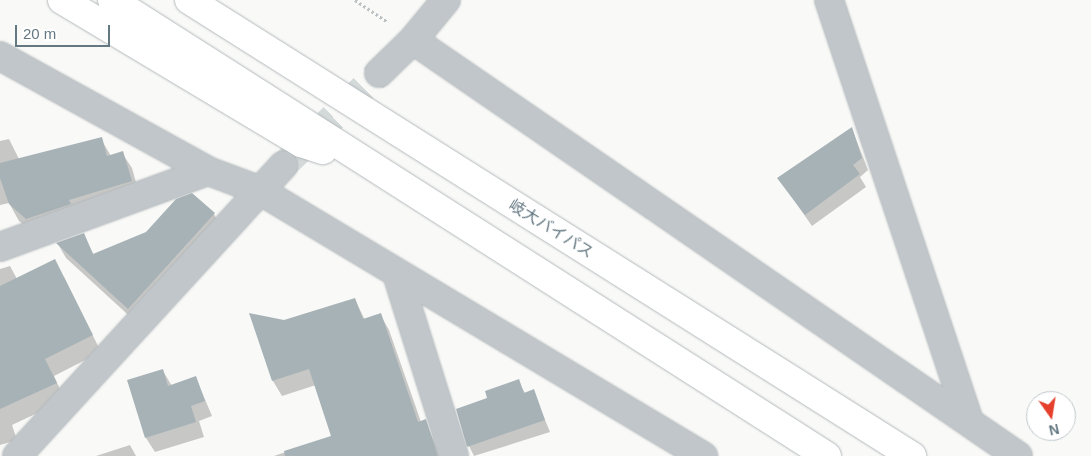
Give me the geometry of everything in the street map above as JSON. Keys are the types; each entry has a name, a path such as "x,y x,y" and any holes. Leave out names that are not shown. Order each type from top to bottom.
{"highway":[{"path":"62,0 301,143 371,167"},
{"path":"112,0 371,167 827,456"},
{"name":"岐大バイパス","path":"189,0 912,456"},
{"path":"223,0 288,42 296,68"}],"street":[{"path":"379,73 413,40 446,0"},
{"path":"829,0 969,421"},
{"path":"413,40 1018,456"},
{"path":"0,56 208,171 259,190 703,456"},
{"path":"17,456 283,166"},
{"path":"0,247 208,171"},
{"path":"397,274 454,456"}],"path":[{"path":"355,0 413,40"}],"building":[{"path":"852,127 862,158 853,165 860,174 805,215 777,178"},
{"path":"102,137 107,156 123,151 132,181 69,200 71,204 26,219 9,204 0,178 0,163"},
{"path":"192,193 215,213 128,309 56,243 84,233 93,254 146,232 176,199"},
{"path":"55,259 93,335 45,359 57,383 0,409 0,286"},
{"path":"355,298 363,319 381,313 418,422 426,419 438,456 285,456 284,451 331,436 309,369 272,381 249,313 284,320"},
{"path":"163,369 168,386 196,376 205,401 191,406 196,422 145,438 127,380"},
{"path":"519,379 524,393 534,389 545,420 467,447 456,409 487,398 485,391"}],"tunnel":[{"path":"283,166 379,73"}]}
